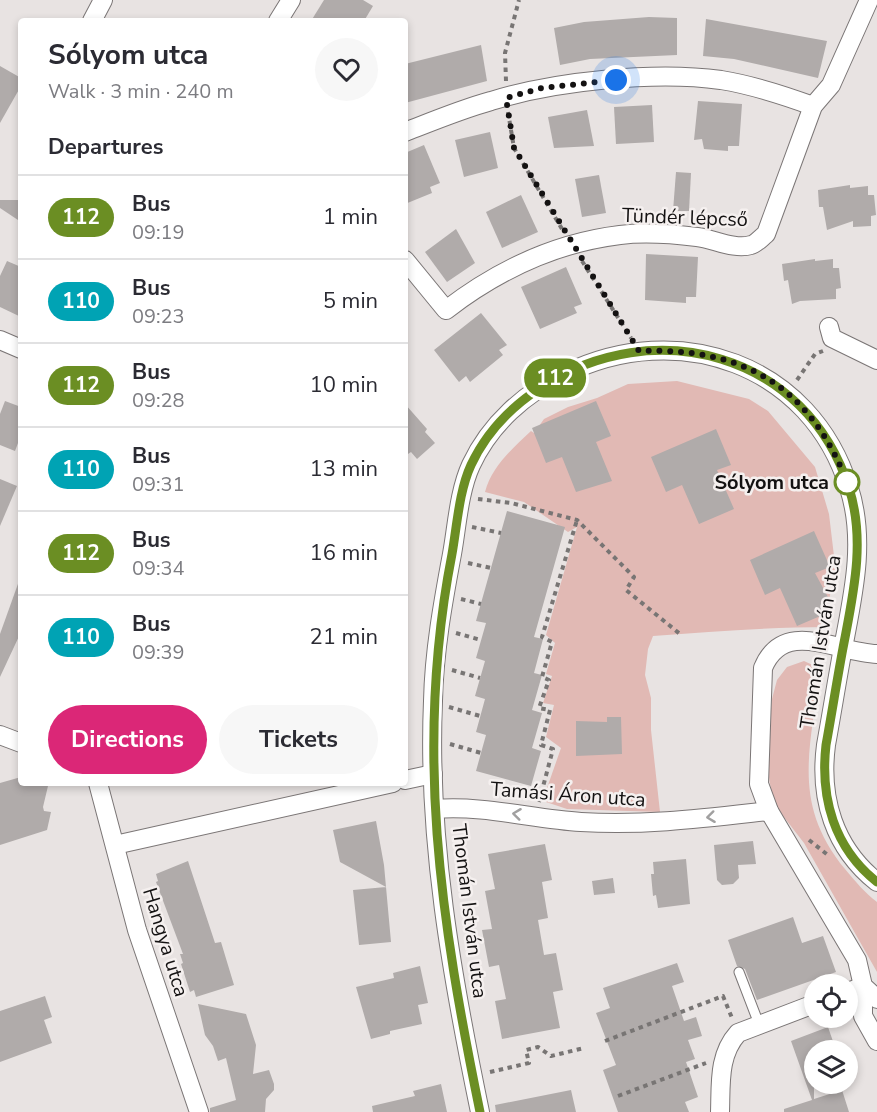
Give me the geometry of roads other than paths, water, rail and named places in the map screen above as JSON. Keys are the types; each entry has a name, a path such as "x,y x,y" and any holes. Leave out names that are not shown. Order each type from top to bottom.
{"street":[{"path":"94,18 103,0"},
{"path":"280,18 291,0"},
{"name":"Tündér lépcső","path":"408,264 446,310 483,282 546,252 571,244 621,235 658,234 699,237 731,245 752,245 766,234 813,106 831,85 869,0"},
{"path":"408,131 542,88 662,78 720,80 760,89 813,106"},
{"path":"829,327 832,338 877,360"},
{"path":"0,340 18,348"},
{"name":"Thomán István utca","path":"480,1112 447,936 433,774 432,702 435,665 451,559 469,469 483,442 525,398 551,380 580,366 639,351 671,350 726,359 768,379 791,394 823,432 837,458 854,505 858,564 823,768 827,801 844,848 861,869 877,882"},
{"path":"856,974 857,960 769,811 759,784 763,668 769,653 785,641 824,643 860,654 877,654"},
{"path":"0,735 18,742"},
{"path":"408,779 433,774"},
{"name":"Hangya utca","path":"99,786 137,930 199,1112"},
{"path":"115,845 380,786"},
{"name":"Tamási Áron utca","path":"435,809 457,807 580,822 631,824 769,811"},
{"path":"858,990 877,999"},
{"path":"858,999 863,1016 877,1041"},
{"path":"720,1112 723,1056 729,1043 738,1033 804,1008"}],"lane":[{"path":"739,972 759,1024"}],"place":[{"name":"Sólyom utca","path":"847,482"}]}
